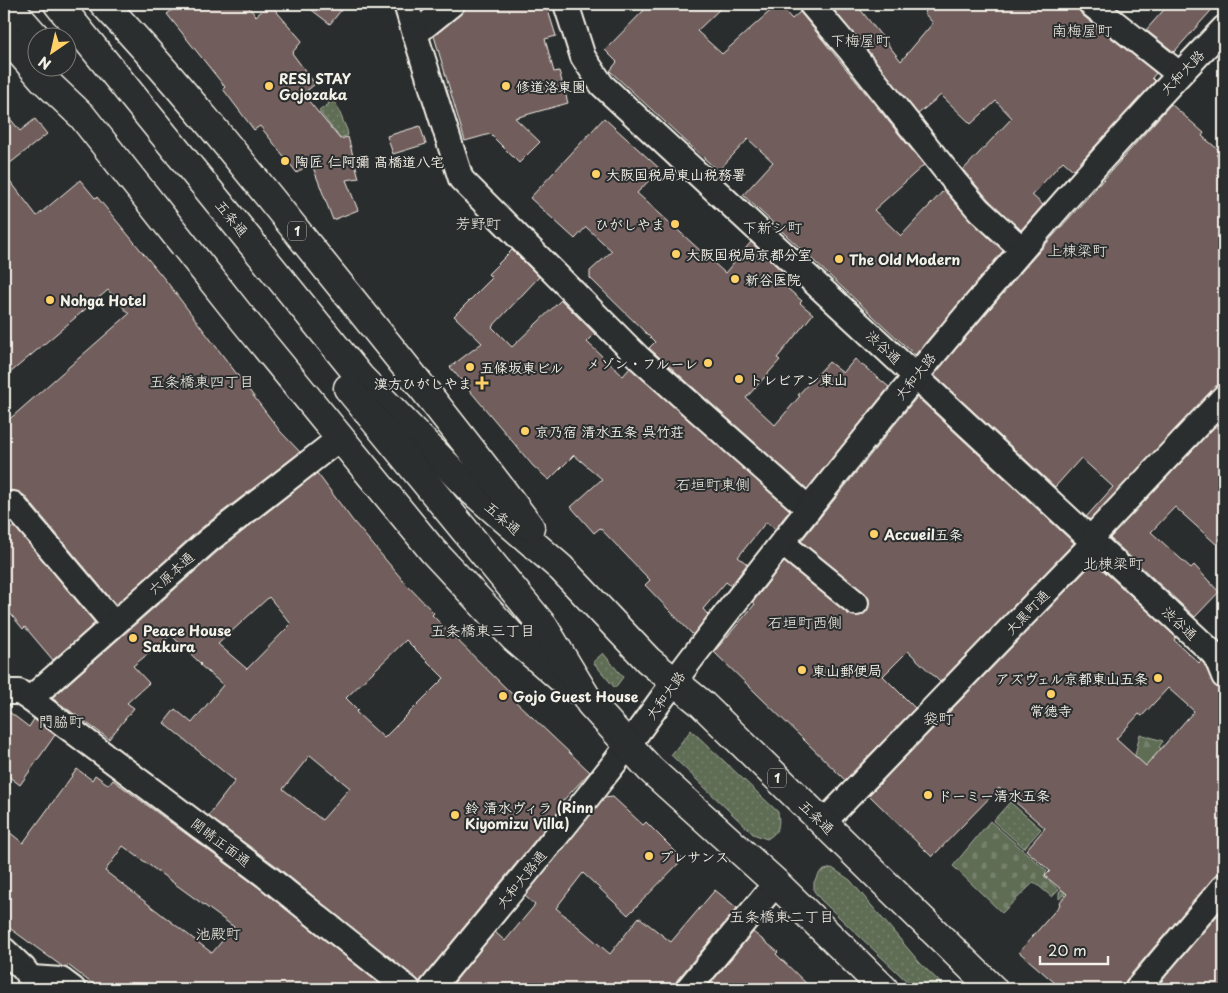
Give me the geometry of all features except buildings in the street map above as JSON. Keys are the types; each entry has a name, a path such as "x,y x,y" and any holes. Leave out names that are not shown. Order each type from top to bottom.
{"highway":[{"path":"7,4 28,28"},
{"name":"五条通","path":"39,4 354,383 469,488 561,568 648,660 702,704 993,989"},
{"name":"五条通","path":"58,4 544,627 590,704 650,769 776,884 884,989"},
{"name":"1","path":"104,4 156,59 243,163 483,464 561,568"},
{"name":"1","path":"4,34 43,79 82,116 238,312 432,550 514,638 590,704"},
{"name":"1","path":"65,78 82,116"}],"street":[{"path":"406,4 461,179 639,358 809,509"},
{"path":"415,34 452,4"},
{"name":"渋谷通","path":"566,4 583,57 602,85 1216,656 1224,676"},
{"path":"811,4 979,210 1022,249"},
{"path":"1091,4 1182,70"},
{"name":"大和大路","path":"628,744 782,543 915,375 1022,249 1182,70 1224,28"},
{"name":"大黒町通","path":"823,823 1094,542 1094,535 1224,397"},
{"name":"六原本通","path":"30,698 209,540 340,438"},
{"path":"13,504 114,624"},
{"path":"782,543 856,603"},
{"path":"4,692 19,692 30,698"},
{"name":"開睛正面通","path":"30,698 266,876 408,989"},
{"name":"大和大路通","path":"431,989 628,744"},
{"path":"688,989 776,884"},
{"path":"1136,989 1224,886"},
{"path":"4,950 36,984 61,980 73,989"}],"green space":[{"path":"333,97 348,135 340,138 319,111 329,104 327,100"},
{"path":"603,653 623,677 615,688 593,662"},
{"path":"691,730 778,812 778,828 774,834 767,839 753,834 671,755"},
{"path":"1140,734 1163,741 1159,747 1169,754 1071,888 1059,899 1059,892 1078,872 1130,776"},
{"path":"1010,802 1041,829 1024,848 993,821"},
{"path":"990,821 1047,871 1044,876 1059,890 1052,897 1034,882 1002,913 953,866"},
{"path":"832,868 850,880 920,963 947,989 915,989 821,900 814,891 814,882 821,871"}],"place":[{"name":"RESI STAY Gojozaka","path":"269,86"},
{"name":"修道洛東園","path":"506,86"},
{"name":"陶匠 仁阿彌 髙橋道八宅","path":"285,161"},
{"name":"大阪国税局東山税務署","path":"596,174"},
{"name":"ひがしやま","path":"675,224"},
{"name":"大阪国税局京都分室","path":"676,254"},
{"name":"The Old Modern","path":"839,259"},
{"name":"新谷医院","path":"735,279"},
{"name":"Nohga Hotel","path":"50,300"},
{"name":"メゾン・フルーレ","path":"708,363"},
{"name":"五條坂東ビル","path":"470,367"},
{"name":"トレビアン東山","path":"739,379"},
{"name":"漢方ひがしやま","path":"482,383"},
{"name":"京乃宿 清水五条 呉竹荘","path":"525,431"},
{"name":"Accueil五条","path":"874,534"},
{"name":"Peace House Sakura","path":"133,638"},
{"name":"東山郵便局","path":"802,670"},
{"name":"アズヴェル京都東山五条","path":"1158,678"},
{"name":"常徳寺","path":"1051,694"},
{"name":"Gojo Guest House","path":"503,696"},
{"name":"ドーミー清水五条","path":"928,795"},
{"name":"鈴 清水ヴィラ (Rinn Kiyomizu Villa)","path":"455,815"},
{"name":"プレサンス","path":"649,856"}],"district":[{"name":"南梅屋町","path":"1082,29"},
{"name":"下梅屋町","path":"860,39"},
{"name":"芳野町","path":"478,222"},
{"name":"下新シ町","path":"772,226"},
{"name":"上棟梁町","path":"1077,249"},
{"name":"五条橋東四丁目","path":"202,380"},
{"name":"石垣町東側","path":"713,483"},
{"name":"北棟梁町","path":"1113,562"},
{"name":"石垣町西側","path":"805,621"},
{"name":"五条橋東三丁目","path":"483,629"},
{"name":"袋町","path":"938,717"},
{"name":"門脇町","path":"61,720"},
{"name":"五条橋東二丁目","path":"782,915"},
{"name":"池殿町","path":"218,932"}]}
